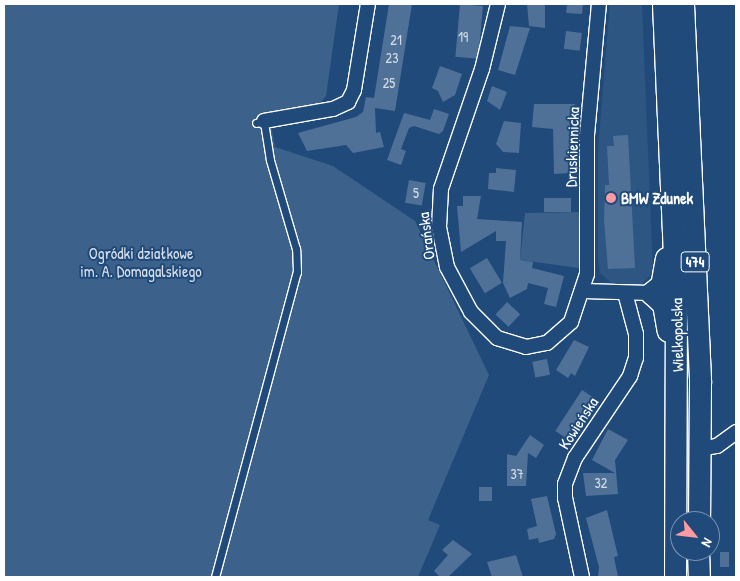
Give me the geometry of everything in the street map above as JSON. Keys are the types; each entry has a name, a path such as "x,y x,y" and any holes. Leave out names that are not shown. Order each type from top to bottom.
{"main road":[{"name":"Wielkopolska","path":"663,4 672,193 677,384 675,577"},
{"name":"Wielkopolska","path":"684,4 702,449 699,511"},
{"path":"672,193 665,274 661,285 651,293 666,312 677,384"},
{"path":"698,561 699,577"}],"street":[{"path":"260,122 333,109 348,102 354,90 368,4"},
{"name":"Orańska","path":"498,4 482,69 441,189 440,227 447,267 471,312 484,328 510,344 547,343 571,322 583,291"},
{"name":"Druskiennicka","path":"583,291 588,259 587,135 599,4"},
{"path":"583,291 651,293"},
{"name":"Kowieńska","path":"582,577 565,498 566,484 575,458 630,376 636,358 636,334 625,293"},
{"path":"702,449 717,446 736,432"}],"lane":[{"path":"216,577 297,272 296,249 260,122"}],"shaded area":[{"path":"610,4 642,4 653,272 641,285 614,285 600,273 598,259 598,149"}],"green space":[{"name":"Ogródki działkowe im. A. Domagalskiego","path":"4,4 339,4 326,96 318,105 269,113 275,147 333,166 415,221 489,375 428,520 440,525 418,577 4,577"},
{"path":"580,212 579,268 520,260 525,213"}],"building":[{"path":"389,4 412,4 395,111 375,108 376,133 380,132 384,147 353,153 346,145 307,151 298,133 356,117 363,112 366,97 374,98"},
{"path":"460,4 483,6 478,59 455,57"},
{"path":"527,4 545,4 545,28 529,26"},
{"path":"567,4 583,4 582,14 566,13"},
{"path":"510,26 530,28 515,75 498,70"},
{"path":"566,31 582,33 580,51 564,49"},
{"path":"440,66 462,74 455,95 443,102 438,91 432,88"},
{"path":"492,86 507,92 500,110 487,101"},
{"path":"534,104 575,104 570,122 571,173 554,174 553,129 532,127"},
{"path":"434,109 449,114 443,131 439,134 414,126 409,128 401,149 406,151 401,165 387,160 404,113 430,120"},
{"path":"504,121 521,123 519,153 503,152 496,144"},
{"path":"628,135 635,268 608,269 604,220 605,185 609,185 607,146 614,146 613,136"},
{"path":"496,168 516,170 514,192 488,189 489,173 496,173"},
{"path":"409,180 426,183 422,206 405,203"},
{"path":"463,196 481,196 477,219 522,222 520,260 533,262 532,268 564,276 556,307 544,304 548,288 528,283 527,289 510,298 503,283 506,241 496,241 496,231 461,252 457,206 463,206"},
{"path":"544,198 571,198 571,212 544,212"},
{"path":"487,258 502,283 485,293 470,268"},
{"path":"507,302 520,314 509,327 495,314"},
{"path":"574,340 589,347 575,376 571,373 568,378 556,370"},
{"path":"547,359 550,375 535,378 532,362"},
{"path":"582,390 596,399 570,440 555,431"},
{"path":"608,429 628,440 615,460 618,494 586,496 583,473 615,473 592,460"},
{"path":"530,435 544,445 536,458 528,453 526,486 507,486 507,454 516,456"},
{"path":"479,487 492,487 492,501 479,501"},
{"path":"547,496 556,534 554,539 539,543 538,538 529,540 527,529 537,526 531,499"},
{"path":"607,510 618,556 614,557 618,577 598,577 599,567 586,518"},
{"path":"453,540 472,554 448,577 440,577 434,571 448,555 442,550"},
{"path":"720,552 729,552 729,567 720,567"},
{"path":"516,555 523,577 492,577 487,562"}],"place":[{"name":"BMW Zdunek","path":"611,198"}]}
